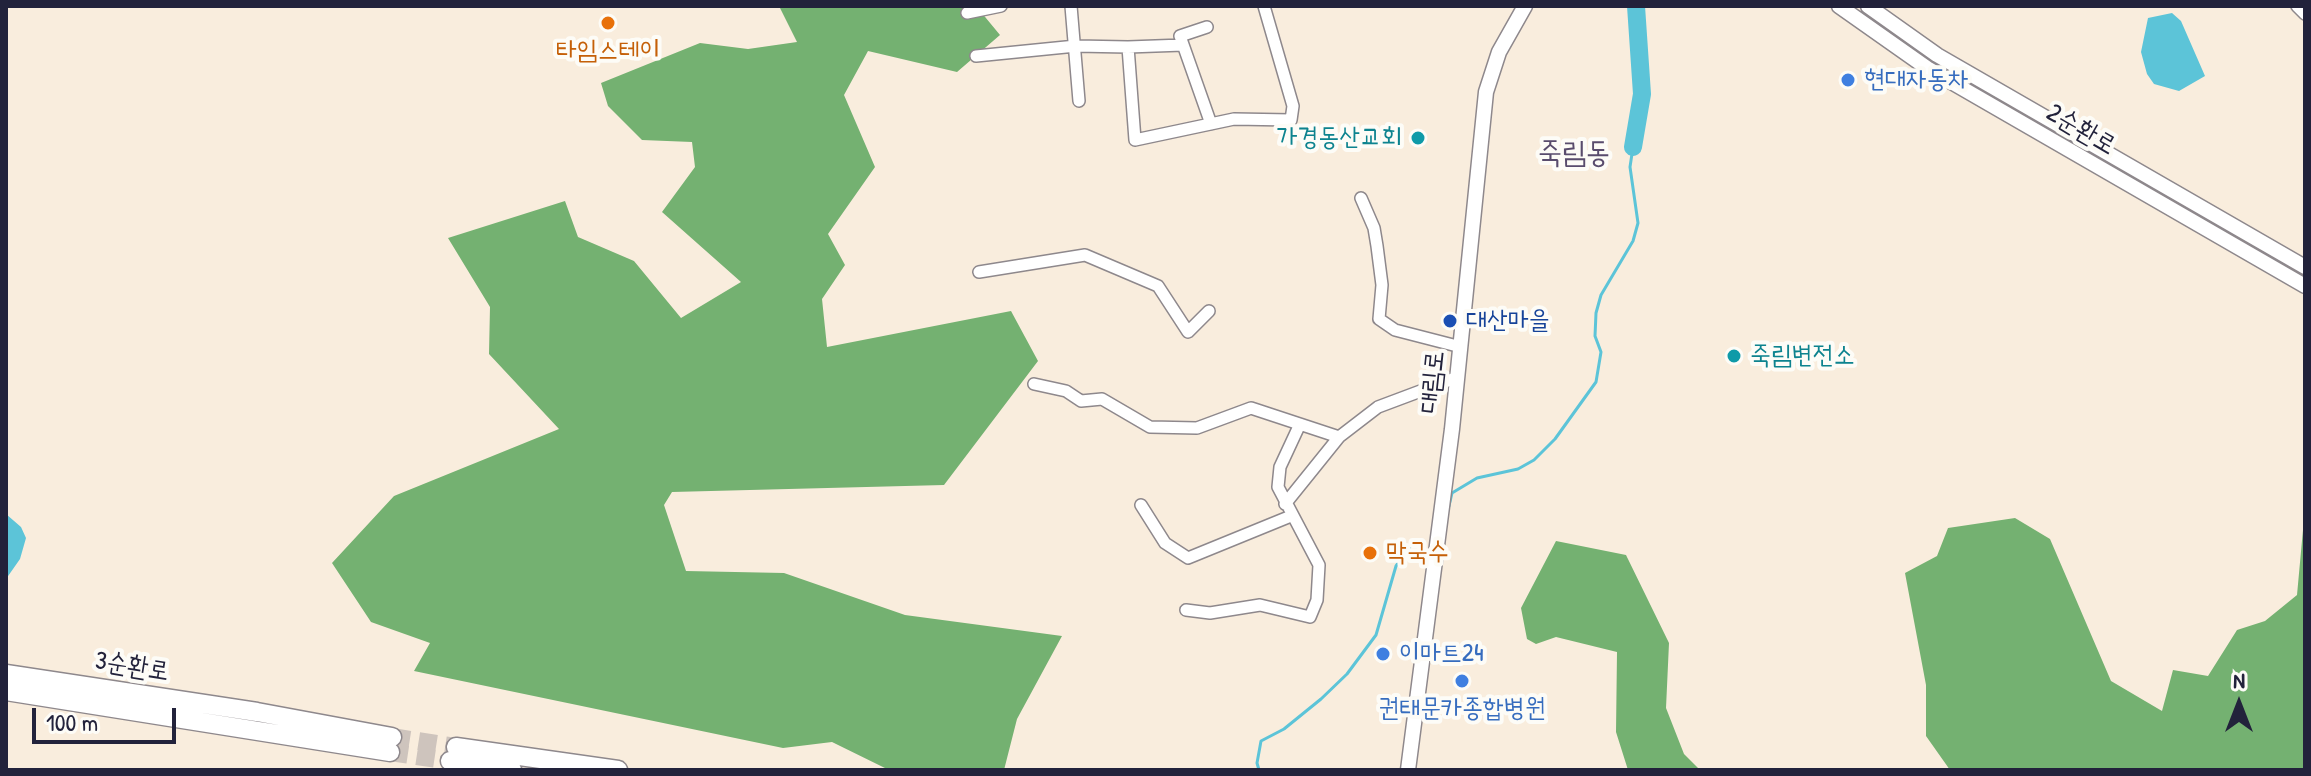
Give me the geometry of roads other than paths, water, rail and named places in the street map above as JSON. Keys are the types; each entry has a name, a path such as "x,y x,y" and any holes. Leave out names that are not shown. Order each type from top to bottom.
{"highway":[{"name":"3순환로","path":"6,674 257,712 391,744 6,691"},
{"path":"512,770 453,754 618,770"}],"street":[{"path":"967,13 1001,6"},
{"path":"1071,6 1079,101"},
{"path":"1128,47 1135,140 1234,119 1291,120 1293,106 1264,6"},
{"name":"대림로","path":"1408,770 1458,377 1486,92 1499,52 1525,6"},
{"name":"2순환로","path":"1839,6 1927,68 2305,286"},
{"name":"2순환로","path":"1868,6 1937,55 2305,267"},
{"path":"2297,6 2305,14"},
{"path":"1207,27 1180,36 1211,124"},
{"path":"976,56 1076,46 1183,45"},
{"path":"1361,198 1374,228 1377,246 1382,285 1379,319 1395,330 1461,347"},
{"path":"979,272 1085,255 1158,286 1188,332 1209,311"},
{"path":"1285,504 1339,437 1378,407 1458,377"},
{"path":"1034,384 1066,391 1081,401 1102,399 1150,427 1197,428 1251,408 1339,437"},
{"path":"1186,610 1210,613 1260,605 1310,617 1317,600 1319,565 1278,487 1280,467 1300,424"},
{"path":"1141,505 1165,543 1188,558 1291,516"}],"water":[{"path":"2172,13 2181,21 2205,76 2179,91 2154,84 2147,74 2141,52 2148,18"},
{"path":"6,514 21,527 26,538 20,559 6,579"}],"waterway":[{"path":"1633,147 1642,94 1636,6"},
{"path":"1449,506 1452,493 1477,478 1518,469 1534,460 1555,439 1596,382 1601,352 1595,336 1596,313 1601,295 1633,241 1638,223 1630,167 1633,147"},
{"path":"1259,770 1257,763 1261,741 1284,729 1321,699 1347,674 1376,635 1396,566 1415,540"}],"tunnel":[{"path":"392,737 456,747"},
{"path":"390,752 450,761"}],"place":[{"name":"타임스테이","path":"608,23"},
{"name":"현대자동차","path":"1848,80"},
{"name":"가경동산교회","path":"1418,138"},
{"name":"대산마을","path":"1450,321"},
{"name":"죽림변전소","path":"1734,356"},
{"name":"막국수","path":"1370,553"},
{"name":"이마트24","path":"1383,654"},
{"name":"권태문카종합병원","path":"1462,681"}],"district":[{"name":"죽림동","path":"1574,154"}]}
